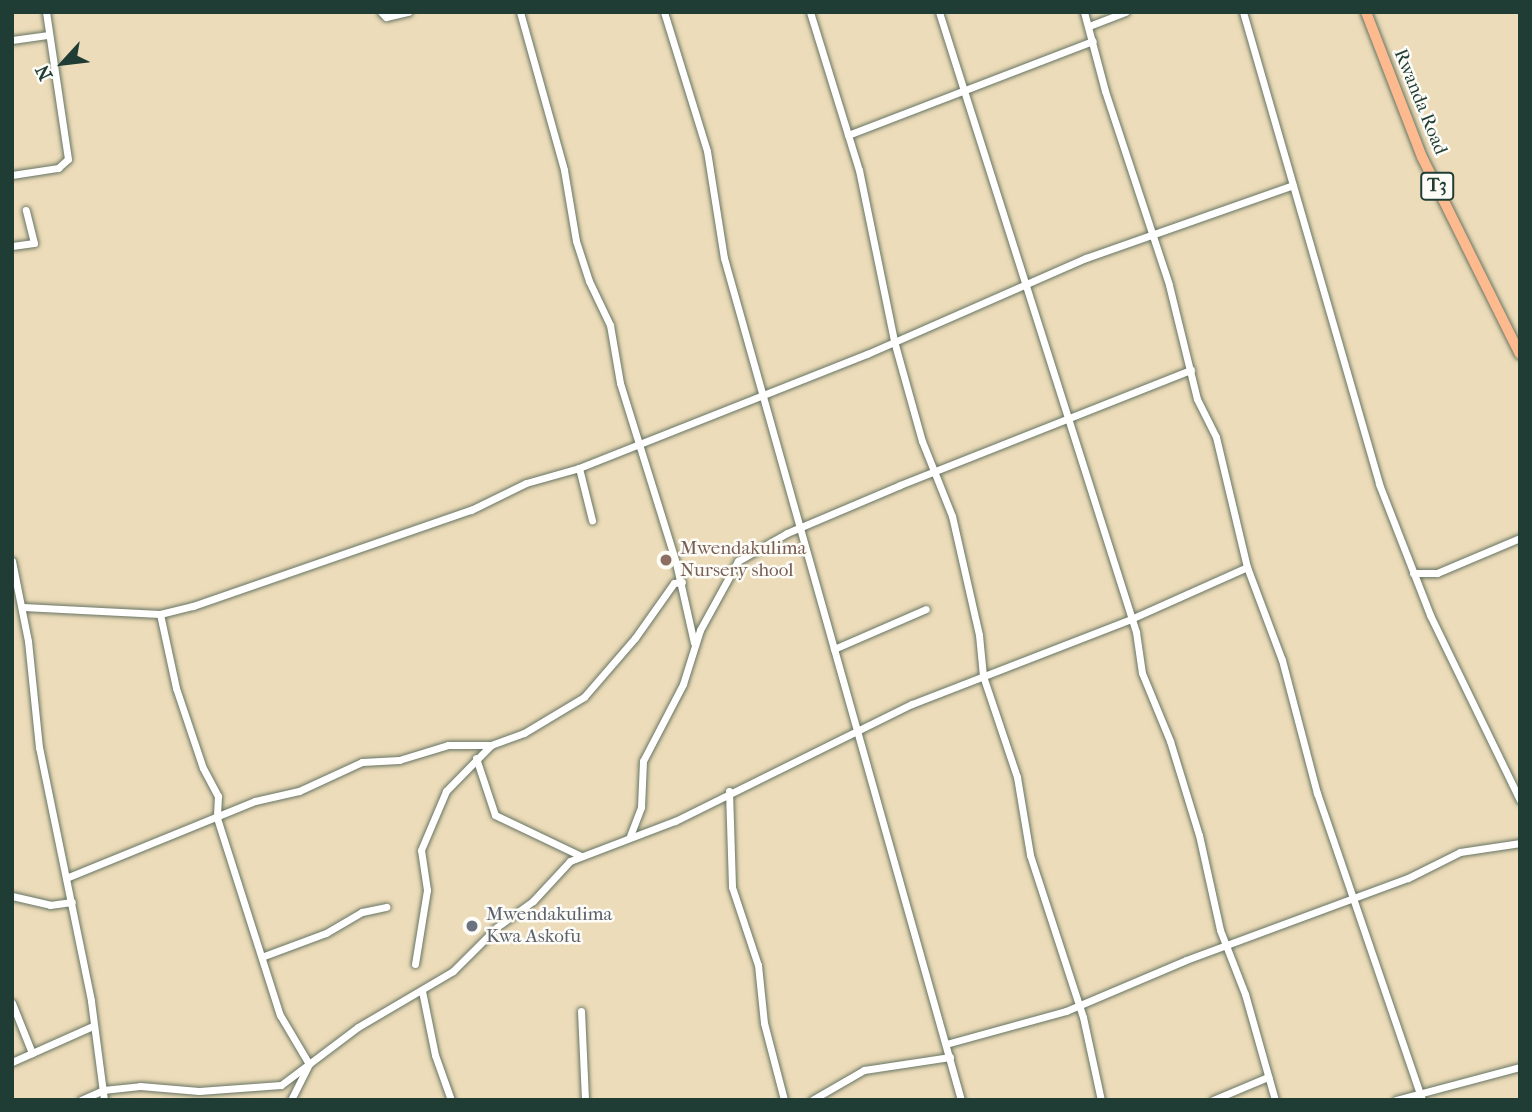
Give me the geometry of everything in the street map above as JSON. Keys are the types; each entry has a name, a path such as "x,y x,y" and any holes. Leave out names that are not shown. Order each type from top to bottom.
{"highway":[{"name":"Rwanda Road","path":"1366,12 1422,157 1520,355"}],"street":[{"path":"12,175 58,168 68,159 46,12"},
{"path":"381,12 386,18 408,12"},
{"path":"520,12 564,170 576,241 589,281 610,325 637,444 682,582 694,647"},
{"path":"664,12 708,151 715,219 961,1100"},
{"path":"810,12 848,135 894,341 934,473 953,521 983,676 1017,777 1030,855 1079,1006 1101,1100"},
{"path":"939,12 1139,640 1142,673 1170,741 1227,947 1275,1100"},
{"path":"1084,12 1151,236 1169,285 1202,412 1216,437 1247,567 1282,660 1317,793 1421,1096"},
{"path":"1089,26 1125,12"},
{"path":"1243,12 1379,484 1413,573 1517,788 1520,800"},
{"path":"12,40 48,36"},
{"path":"848,135 1093,41"},
{"path":"23,607 160,614 390,538 471,510 526,483 579,468 894,341 1025,283 1293,185"},
{"path":"12,246 34,243 26,210"},
{"path":"630,836 641,807 643,761 683,684 707,614 738,561 800,527 1191,370"},
{"path":"579,468 592,520"},
{"path":"1413,573 1437,573 1520,538"},
{"path":"12,561 23,607 39,747 72,902 104,1100"},
{"path":"81,1100 103,1090 273,1087 358,1027 453,971 497,927 533,901 563,865 630,836 675,821 729,791 859,730 983,676 1131,619 1247,567"},
{"path":"66,878 255,801 299,791 362,762 399,760 448,745 491,745 524,733 584,697 674,583 682,582"},
{"path":"834,649 926,609"},
{"path":"160,614 192,740 218,796 217,818 264,956 282,1022 309,1064"},
{"path":"415,964 427,890 423,842 446,791 491,745"},
{"path":"476,758 491,809 500,819 582,856"},
{"path":"729,791 732,887 758,965 764,1023 784,1100"},
{"path":"946,1044 1079,1006 1353,899 1460,852 1520,843"},
{"path":"12,896 50,905 72,902"},
{"path":"264,956 326,933 362,912 386,907"},
{"path":"422,991 435,1055 451,1100"},
{"path":"12,1003 32,1053"},
{"path":"581,1011 585,1100"},
{"path":"12,1062 93,1026"},
{"path":"811,1100 864,1070 950,1057"},
{"path":"290,1100 309,1064"},
{"path":"1396,1100 1421,1096 1520,1067"},
{"path":"1213,1100 1268,1077"}],"place":[{"name":"Mwendakulima Nursery shool","path":"666,560"},
{"name":"Mwendakulima Kwa Askofu","path":"472,926"}]}
